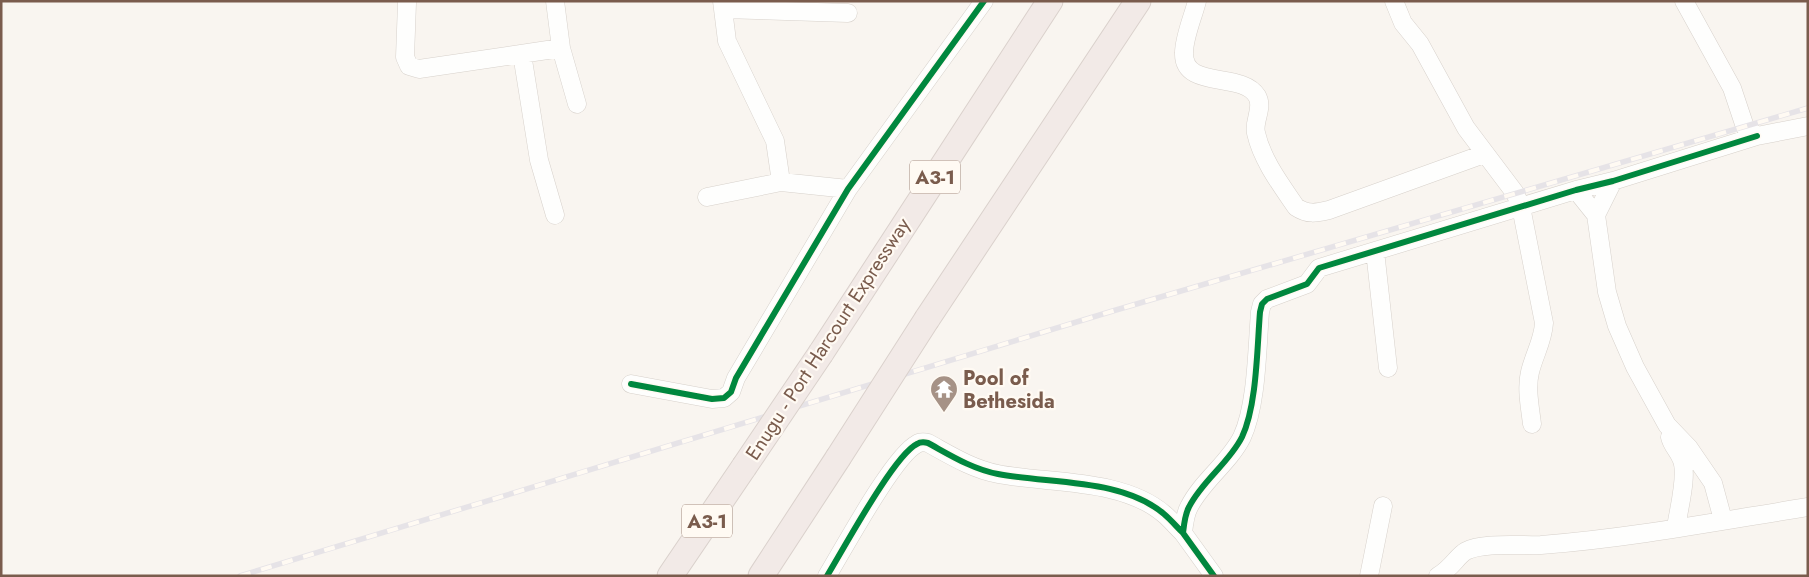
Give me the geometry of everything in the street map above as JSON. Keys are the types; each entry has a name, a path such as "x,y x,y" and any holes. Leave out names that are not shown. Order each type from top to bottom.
{"highway":[{"name":"Enugu - Port Harcourt Expressway","path":"670,576 821,353 1050,1"},
{"path":"761,576 927,320 1138,1"}],"street":[{"path":"555,1 560,48 577,104"},
{"path":"631,384 712,399 724,398 730,392 736,378 848,188 984,1"},
{"path":"1197,1 1184,53 1185,64 1190,71 1199,75 1245,85 1254,92 1258,99 1259,109 1255,132 1264,156 1296,207 1305,213 1329,210 1484,154"},
{"path":"1394,1 1403,23 1420,44 1466,128 1484,154 1502,173 1521,207 1544,322 1543,337 1529,378 1532,424"},
{"path":"1684,1 1732,88 1745,126 1757,136"},
{"path":"407,3 405,57 409,66 419,69 560,48"},
{"path":"781,182 775,141 727,41 722,5 848,12"},
{"path":"522,54 539,160 555,215"},
{"path":"1183,533 1188,509 1192,502 1235,449 1247,424 1255,374 1262,304 1267,299 1306,284 1319,268 1576,190 1613,181 1757,136 1808,126"},
{"path":"1596,215 1613,181"},
{"path":"707,197 781,182 848,188"},
{"path":"1576,190 1596,215 1607,292 1617,326 1634,367 1667,424 1690,448 1713,484 1723,520"},
{"path":"1375,251 1388,368"},
{"path":"1667,424 1672,443 1683,462 1684,476 1676,528"},
{"path":"827,576 889,474 915,444 922,442 928,443 962,462 998,474 1091,485 1140,499 1163,513 1183,533 1214,576"},
{"path":"1369,576 1383,506"},
{"path":"1438,576 1450,570 1467,551 1499,545 1541,545 1676,528 1808,507"}],"railway":[{"path":"240,576 1116,310 1808,108"}],"cycle path":[{"path":"631,384 712,399 724,398 731,392 736,378 848,189 984,1"},
{"path":"1214,576 1183,533 1185,519 1194,498 1237,446 1247,424 1256,376 1260,312 1262,304 1267,299 1307,284 1319,268 1576,190 1613,181 1757,136"},
{"path":"827,576 856,526 895,466 907,452 921,443 928,443 988,472 1084,484 1128,494 1147,502 1164,514 1183,533"}],"place":[{"name":"Pool of Bethesida","path":"944,413"}]}
